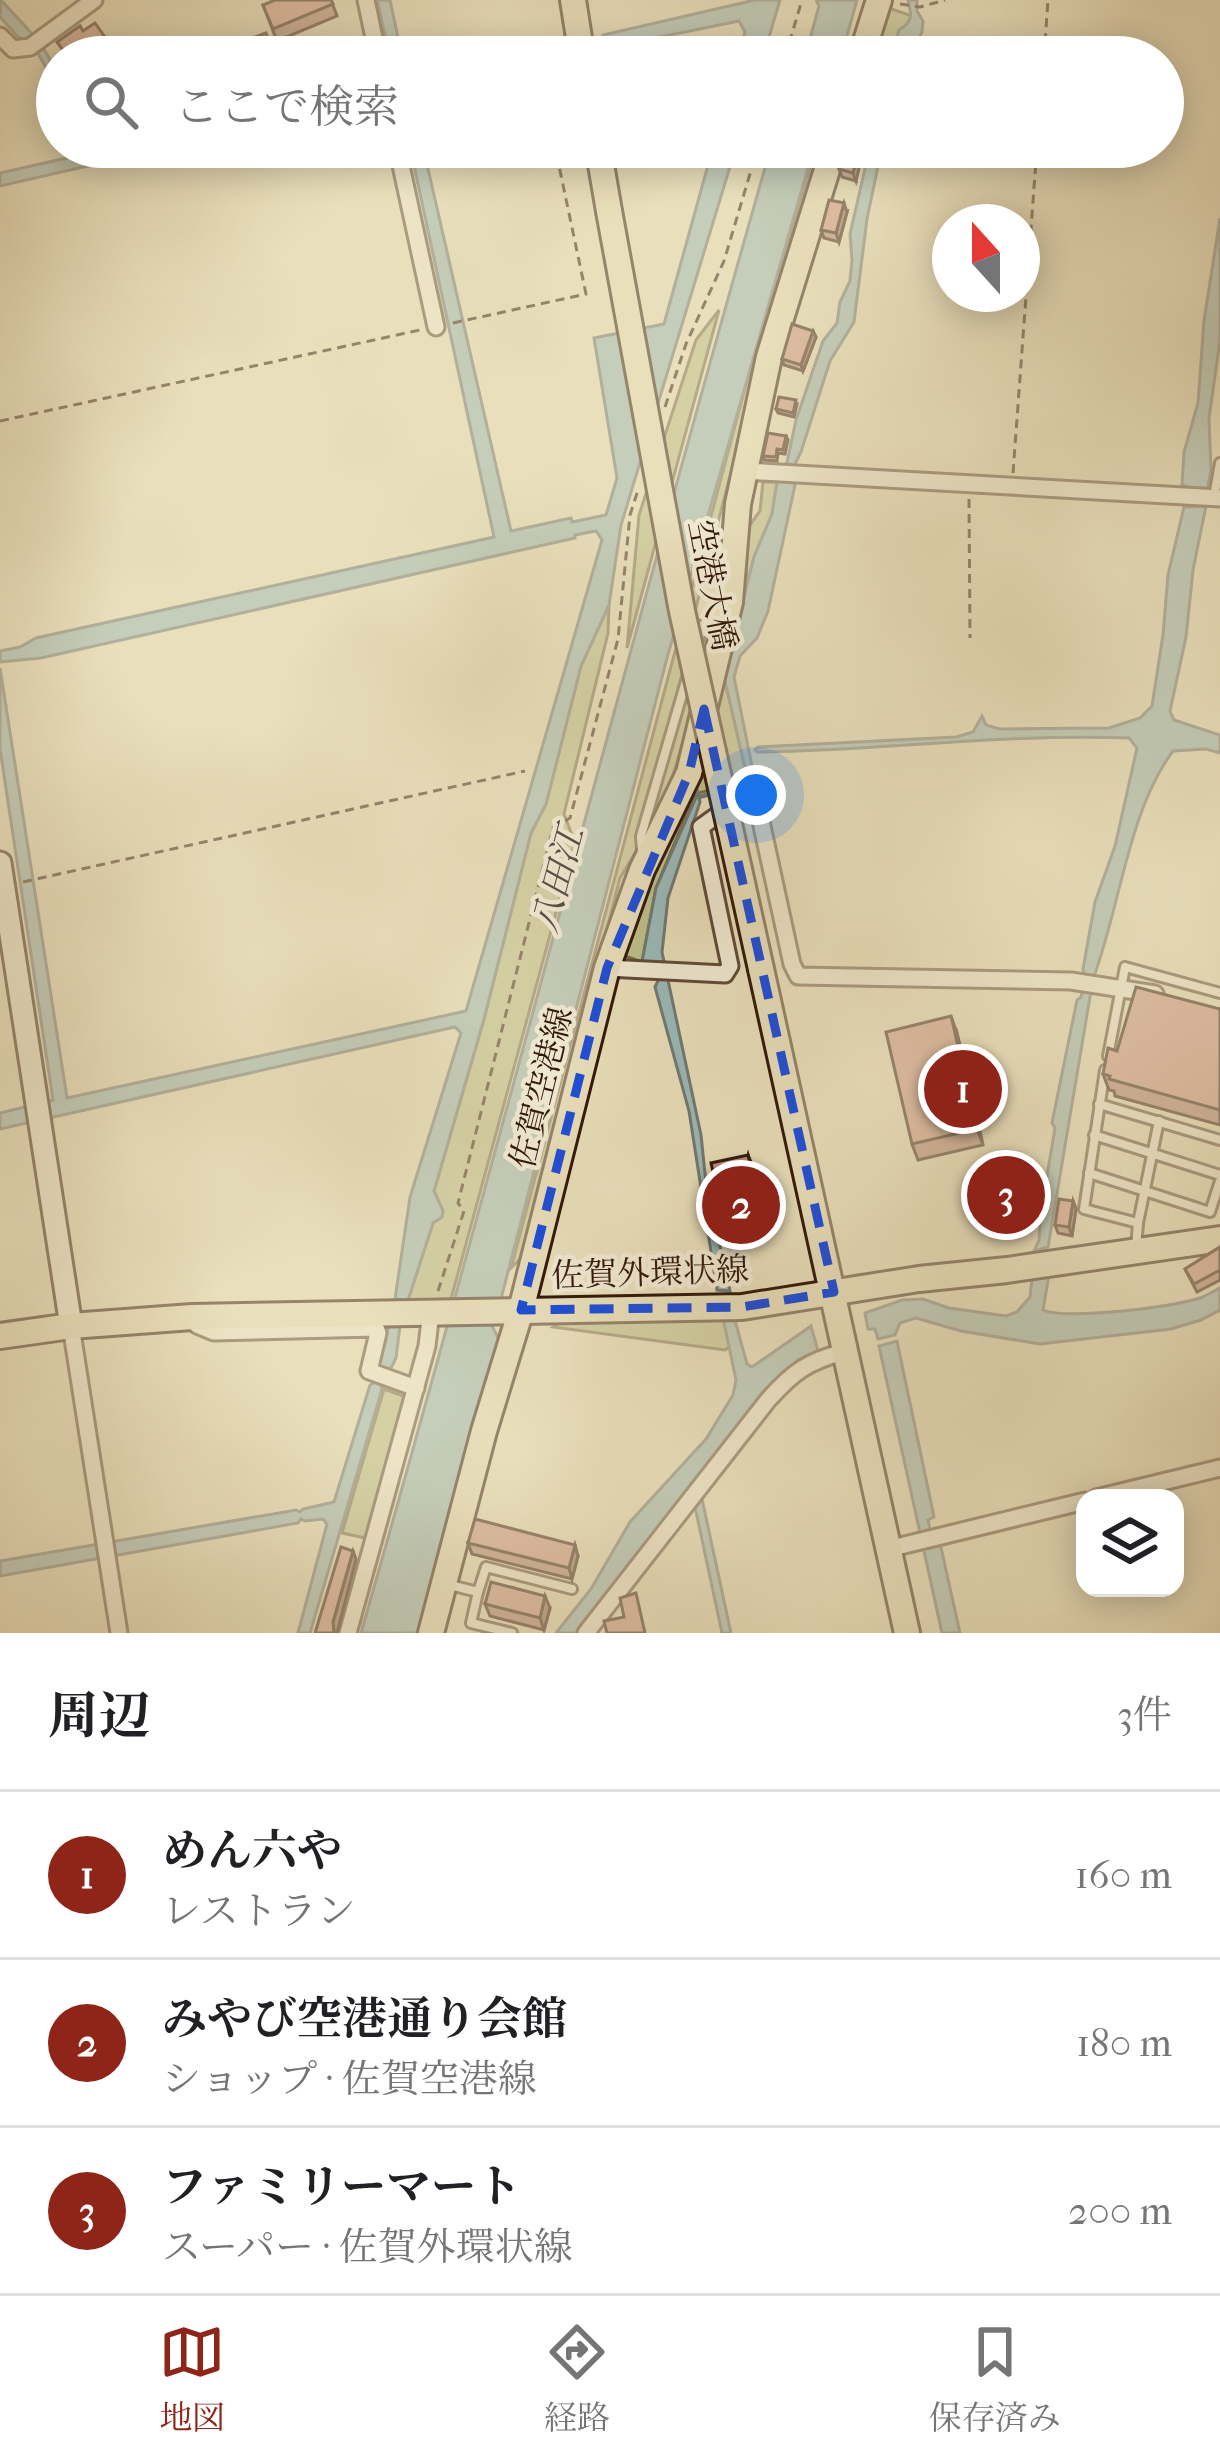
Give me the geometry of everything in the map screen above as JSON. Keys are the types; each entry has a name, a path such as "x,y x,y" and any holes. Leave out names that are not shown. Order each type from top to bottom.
{"main road":[{"path":"573,0 578,36"},
{"path":"868,36 879,0"},
{"name":"空港大橋","path":"602,168 682,611 834,1292"},
{"name":"佐賀空港線","path":"430,1633 607,968 642,870 689,772 730,602 738,504 769,357 828,168"},
{"name":"佐賀外環状線","path":"0,1336 192,1317 742,1307 1220,1239"},
{"path":"834,1292 908,1633"}],"street":[{"path":"46,36 94,0"},
{"path":"366,0 374,36"},
{"path":"0,36 13,49 36,43"},
{"path":"402,168 436,327"},
{"path":"744,471 1217,497"},
{"path":"607,968 725,974 730,966 700,827 754,789 798,976 1089,983 1175,1000"},
{"path":"0,863 4,931 37,1100 119,1633"},
{"path":"348,1633 435,1312"},
{"path":"192,1317 197,1325 214,1332 376,1328 369,1371 416,1388"},
{"path":"586,1633 792,1373 844,1352"},
{"path":"1133,1489 1220,1468"},
{"path":"888,1549 1076,1503"}],"lane":[{"path":"1217,497 1220,463"},
{"path":"1138,1223 1084,1209 1125,967 1220,993"},
{"path":"1099,1104 1220,1140"},
{"path":"1145,1248 1138,1223 1160,1121"},
{"path":"1089,1173 1210,1211 1220,1178 1094,1135"},
{"path":"512,1633 471,1623 486,1567 572,1589"},
{"path":"444,1584 478,1592"}],"path":[{"path":"791,36 802,0"},
{"path":"905,5 920,7 945,0"},
{"path":"1045,36 1048,0"},
{"path":"0,421 586,293 559,168"},
{"path":"665,408 686,344 724,261 752,168"},
{"path":"1012,487 1035,168"},
{"path":"435,1312 464,1211 458,1203 554,828 570,818 618,639 630,515 644,472"},
{"path":"969,485 970,638"},
{"path":"15,883 525,771"}],"highlighted area":[{"path":"704,709 834,1292 742,1307 521,1310 607,968 689,773"}],"green space":[{"path":"883,6 912,16 900,36 875,36"},
{"path":"810,168 819,168 755,379 684,654 692,713 664,804 620,878 523,1256 511,1268 748,377"},
{"path":"719,310 627,648 639,515 696,340"},
{"path":"763,482 777,482 772,514 754,557 746,595 747,529 760,511"},
{"path":"609,605 608,633 564,814 575,843 451,1299 408,1300 433,1223 443,1211 434,1191 531,833 546,804 581,666"},
{"path":"724,676 747,777 698,793 693,799 656,888 642,962 622,955"},
{"path":"723,1318 731,1346 725,1350 553,1327 559,1322"},
{"path":"384,1389 406,1397 370,1539 342,1533"}],"water":[{"path":"1,0 36,39 36,50 30,40 19,38 0,17"},
{"path":"377,0 390,0 398,36 385,36"},
{"path":"755,0 780,0 769,36 744,36 739,21 665,36 603,35"},
{"path":"816,0 857,0 847,36 811,36 819,6"},
{"path":"908,0 917,0 922,32 897,36 910,18"},
{"path":"36,165 79,168 0,186 0,173"},
{"path":"415,168 428,168 511,531 606,515 617,478 594,338 664,324 707,168 730,168 621,525 609,605 581,666 546,804 531,833 434,1191 442,1217 433,1223 408,1300 395,1299 410,1197 461,1033 455,1027 0,1129 0,1113 53,1100 0,749 0,668 67,1098 466,1011 602,540 596,531 575,535 41,658 0,662 0,651 36,638 494,537"},
{"path":"765,168 808,168 667,658 492,1326 500,1341 420,1633 361,1633 465,1262"},
{"path":"865,168 878,168 854,322 830,361 793,468 795,485 768,611 757,638 740,656 734,677 756,786 744,789 747,776 724,677 754,557 772,514 777,482 783,481 796,420 850,281 850,234"},
{"path":"1220,218 1220,341 1209,418 1211,470 1207,490 1194,490 1182,485 1184,452 1198,403 1204,321"},
{"path":"1206,506 1170,711 1174,720 1220,735 1220,753 1173,751 1145,802 1093,979 1048,1247 1034,1251 1055,1128 1052,1123 1077,1000 1085,982 1095,902 1115,846 1137,748 1129,738 1082,737 755,750 956,737 973,732 982,716 986,725 1000,729 1109,728 1140,718 1152,706 1168,575 1184,507"},
{"path":"698,793 700,802 668,898 662,952 730,1291 717,1290 689,1111 655,987 660,977 642,962 656,888"},
{"path":"1049,1275 1043,1310 1055,1313 1171,1305 1220,1288 1220,1310 1171,1329 1040,1344 916,1318 900,1323 895,1335 878,1339 875,1329 868,1329 865,1313 902,1300 923,1299 1006,1316 1017,1312 1030,1297 1032,1278"},
{"path":"734,1317 747,1364 752,1367 811,1326 818,1351 798,1360 773,1383 577,1633 556,1633 591,1589 630,1522 706,1439 733,1395 736,1380 723,1318"},
{"path":"389,1326 400,1326 396,1358 381,1384 310,1633 298,1633 327,1524 323,1519 301,1519 0,1576 0,1561 300,1512 334,1502 370,1385 380,1371"},
{"path":"897,1341 934,1517 928,1520 933,1544 940,1543 960,1633 942,1633 879,1346"},
{"path":"702,1499 731,1633 722,1633 695,1507"}],"building":[{"path":"275,0 331,0 333,4 273,29 263,5"},
{"path":"95,23 104,36 66,36 80,26 83,31"},
{"path":"829,200 844,203 836,233 821,230"},
{"path":"792,324 813,331 801,365 782,359"},
{"path":"779,397 796,400 793,413 776,409"},
{"path":"768,433 786,436 776,457 763,456"},
{"path":"1136,987 1220,1009 1220,1110 1103,1074 1108,1048 1117,1051"},
{"path":"951,1016 977,1129 912,1144 886,1032"},
{"path":"748,1155 763,1221 726,1229 711,1163"},
{"path":"1022,1172 1024,1198 983,1202 981,1176"},
{"path":"1059,1199 1073,1201 1069,1227 1055,1225"},
{"path":"1220,1247 1220,1270 1194,1284 1185,1269"},
{"path":"475,1519 575,1545 569,1568 468,1543"},
{"path":"341,1547 353,1551 334,1633 315,1633"},
{"path":"491,1582 545,1596 540,1618 485,1604"},
{"path":"636,1593 645,1633 607,1633 604,1621 624,1617 620,1598"}],"waterway":[{"path":"699,797 714,793"}],"place":[{"name":"めん六や","path":"963,1089"},
{"name":"ファミリーマート","path":"1006,1195"},
{"name":"みやび空港通り会館","path":"741,1205"}],"water label":[{"name":"八田江","path":"558,880"}]}
